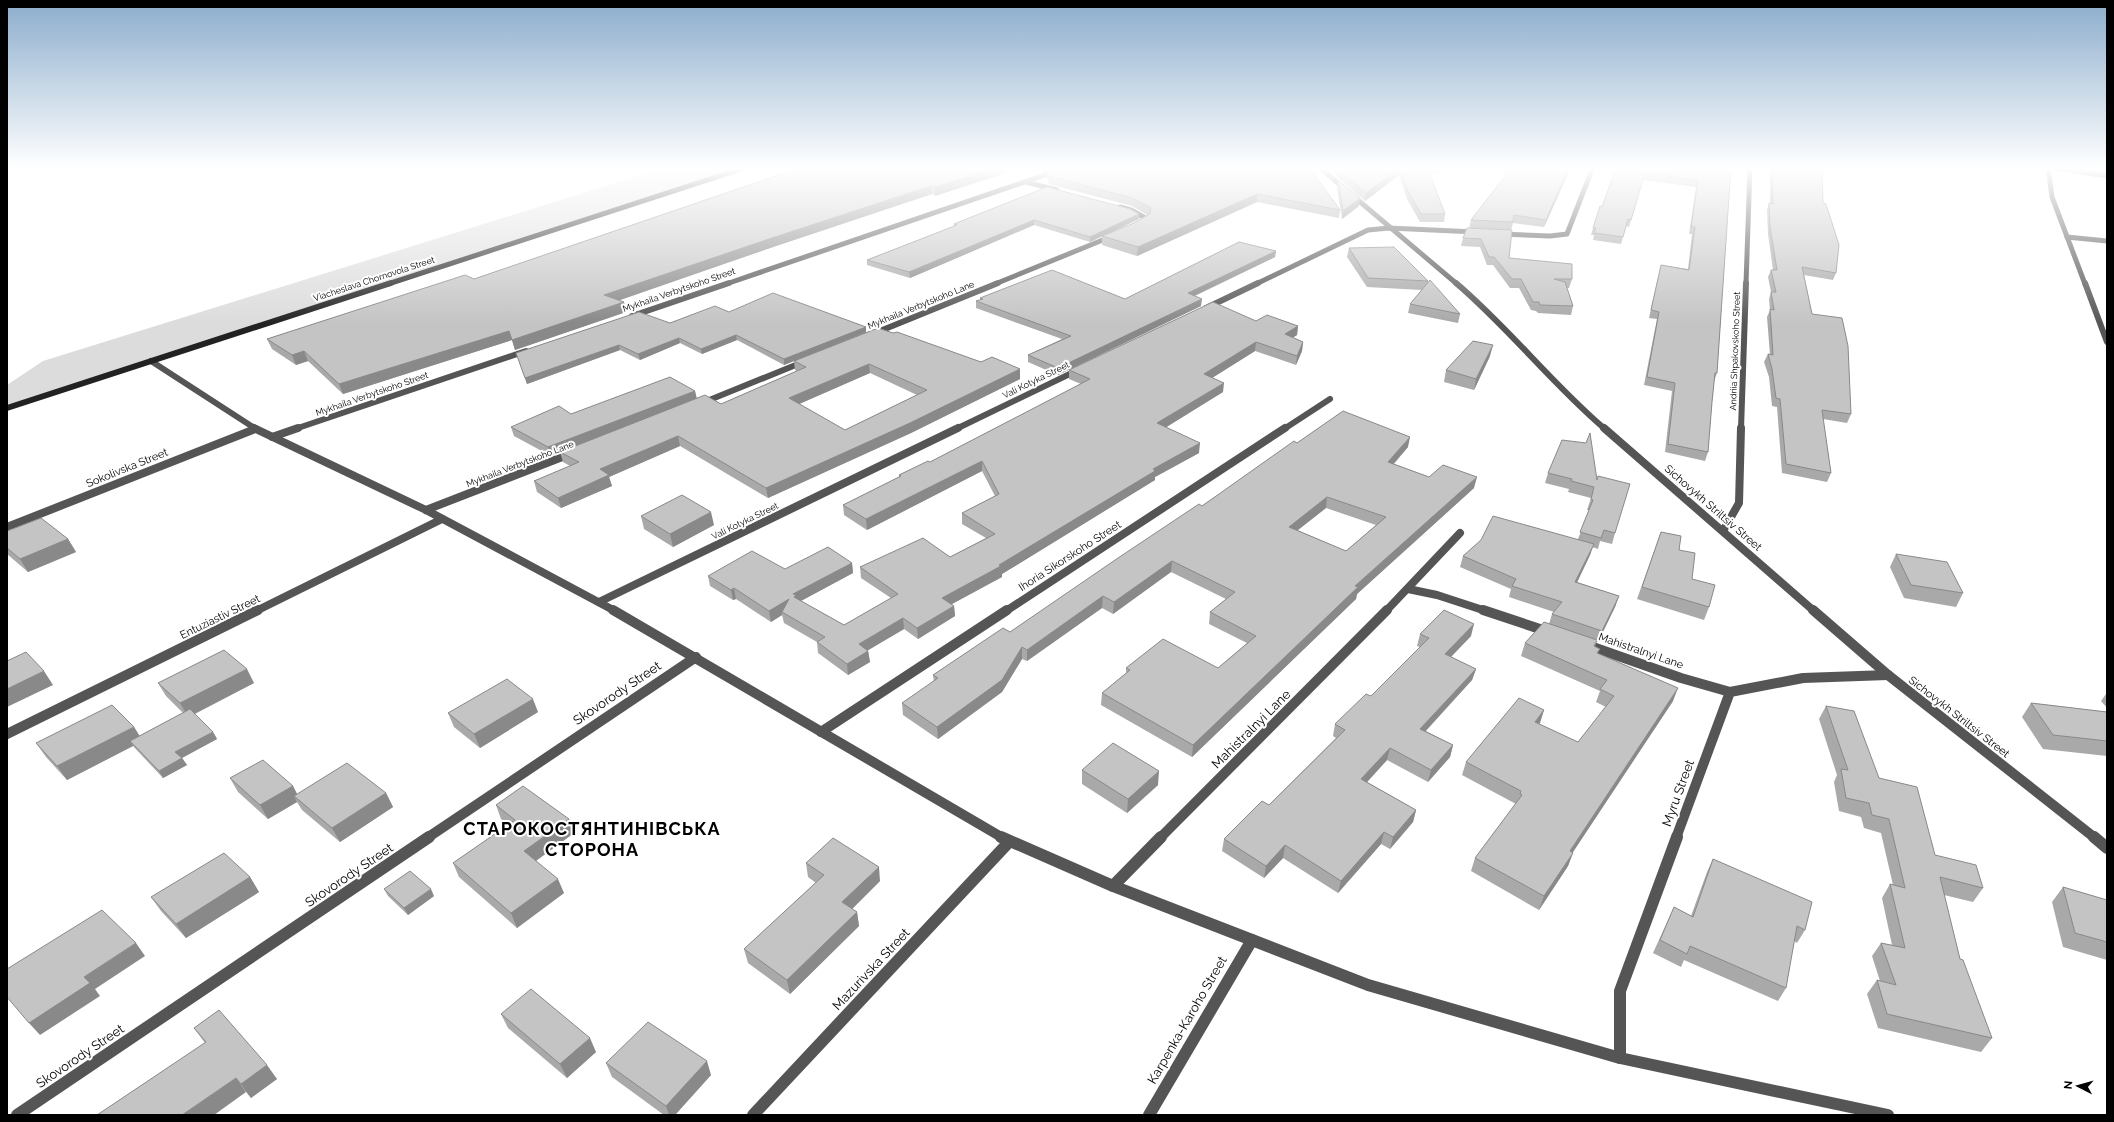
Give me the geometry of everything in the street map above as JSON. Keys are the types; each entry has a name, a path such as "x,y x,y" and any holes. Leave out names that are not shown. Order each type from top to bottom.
{"street":[{"name":"Viacheslava Chornovola Street","path":"7,408 586,219"},
{"name":"Mykhaila Verbytskoho Street","path":"626,317 915,219"},
{"path":"1137,225 1145,219"},
{"name":"Sichovykh Striltsiv Street","path":"1379,219 1477,301 1578,406 1888,675 2107,848"},
{"path":"1496,233 1550,236 1567,234 1573,219"},
{"name":"Andriia Shpakovskoho Street","path":"1723,531 1738,503 1748,219"},
{"path":"2061,219 2107,342"},
{"path":"1202,310 1368,230 1389,228 1481,232"},
{"name":"Mykhaila Verbytskoho Lane","path":"870,336 1119,234"},
{"path":"2068,237 2107,241"},
{"name":"Mykhaila Verbytskoho Street","path":"272,438 536,348"},
{"path":"694,406 811,359"},
{"path":"151,361 255,429 426,510 598,602 696,657 1009,842 1113,886 1368,985 1620,1058 1888,1115"},
{"name":"Vali Kotyka Street","path":"598,602 1087,365"},
{"name":"Ihoria Sikorskoho Street","path":"821,732 1330,399"},
{"name":"Sokolivska Street","path":"7,527 255,429"},
{"name":"Mykhaila Verbytskoho Lane","path":"426,510 574,452"},
{"name":"Entuziastiv Street","path":"7,734 442,519"},
{"name":"Mahistralnyi Lane","path":"1113,886 1408,589 1460,533"},
{"path":"1408,589 1437,595 1561,636"},
{"name":"Mahistralnyi Lane","path":"1584,644 1680,678 1730,692"},
{"name":"Skovorody Street","path":"17,1115 696,657"},
{"path":"1730,692 1803,678 1888,675"},
{"name":"Myru Street","path":"1620,1058 1620,991 1730,692"},
{"name":"Mazurivska Street","path":"753,1115 1009,842"},
{"name":"Karpenka-Karoho Street","path":"1149,1115 1252,940"}],"shaded area":[{"path":"499,219 586,219 7,408 7,385 43,361"}],"building":[{"path":"649,219 829,219 604,295 624,302 512,340 509,331 339,384 304,351 292,355 267,339 465,275 474,279"},
{"path":"966,219 1128,219 1090,237 1034,220 909,272 867,260 957,225 954,224"},
{"path":"1140,219 1200,219 1138,247 1102,236"},
{"path":"1471,219 1513,219 1513,222"},
{"path":"1596,219 1628,219 1623,237 1594,233 1596,228 1593,228"},
{"path":"1692,219 1727,219 1717,373 1715,373 1708,452 1668,444 1675,383 1647,377 1659,312 1651,310 1661,265 1689,270 1695,227 1691,227"},
{"path":"1770,219 1831,219 1839,245 1836,273 1802,267 1812,314 1842,318 1848,346 1851,414 1822,410 1831,473 1786,464 1780,399 1776,398 1772,369 1768,354 1773,355 1770,309 1774,310 1771,292 1776,292 1771,270 1777,270"},
{"path":"1467,228 1512,230 1509,258 1572,264 1572,279 1554,279 1565,282 1573,306 1540,305 1539,302 1533,302 1521,279 1512,279 1494,257 1489,257 1481,239 1463,238"},
{"path":"1239,242 1276,251 1188,293 1202,299 1058,368 1028,355 1071,336 976,301 983,299 980,298 1052,270 1125,299"},
{"path":"1394,247 1428,281 1368,278 1349,248"},
{"path":"1430,280 1460,314 1410,304"},
{"path":"773,293 866,327 784,359 736,335 701,349 679,338 638,354 619,345 525,378 516,353 639,312 670,323 715,306 729,312"},
{"path":"1213,302 1256,321 1267,315 1298,326 1285,334 1303,342 1297,356 1256,342 1204,374 1224,383 1157,423 1200,443 1153,469 1155,471 999,565 1001,566 942,598 954,606 917,628 903,618 859,644 868,651 847,664 817,642 825,637 782,612 789,599 769,611 734,588 731,590 708,576 752,551 785,569 828,547 852,563 793,594 796,595 794,597 844,625 898,594 860,567 923,538 950,557 995,534 962,513 999,494 982,461 866,519 843,505 901,476 899,475 928,461 930,462 1090,379 1069,370"},
{"path":"878,328 893,333 897,332 981,362 992,357 1020,369 910,423 766,488 678,436 600,469 609,475 558,498 534,481 579,462 560,452 705,395 721,404 806,367 794,361","holes":["869,364 927,390 845,430 789,398"]},
{"path":"1473,341 1493,345 1476,379 1446,370"},
{"path":"670,377 695,391 548,447 511,427 559,406 571,414"},
{"path":"1343,411 1410,437 1388,462 1429,477 1443,465 1477,477 1355,586 1358,587 1193,745 1102,693 1130,670 1126,668 1163,639 1218,668 1256,636 1210,612 1235,592 1172,561 1114,602 1103,596 1027,650 1022,647 1002,680 937,727 902,703 938,678 933,675 1003,628 1010,632 1199,504 1202,506 1294,441 1297,443","holes":["1327,497 1386,517 1346,551 1289,527"]},
{"path":"1590,433 1597,480 1598,476 1630,484 1615,533 1604,530 1601,538 1580,532 1593,500 1591,499 1594,487 1571,481 1572,479 1548,473 1562,440 1586,443"},
{"path":"682,495 711,512 670,534 641,516"},
{"path":"1493,516 1594,544 1575,582 1619,596 1602,631 1552,614 1562,602 1512,586 1516,579 1463,556 1481,540"},
{"path":"41,518 68,539 20,559 7,548 7,531"},
{"path":"1661,532 1681,536 1679,550 1695,553 1692,579 1715,585 1709,607 1642,587"},
{"path":"1896,554 1947,562 1963,593 1911,585"},
{"path":"1444,610 1474,624 1445,654 1476,669 1420,729 1453,745 1431,770 1390,748 1361,779 1416,810 1393,837 1384,832 1341,881 1285,845 1266,866 1224,839 1262,801 1269,805 1345,730 1335,724 1366,694 1371,696 1429,638 1420,634"},
{"path":"1544,622 1597,640 1594,646 1600,649 1597,653 1678,688 1570,851 1573,853 1544,896 1475,858 1522,795 1520,794 1521,791 1466,762 1519,698 1544,710 1535,722 1578,742 1614,696 1600,689 1607,680 1525,643"},
{"path":"224,650 247,669 180,703 158,683"},
{"path":"26,652 44,671 7,689 7,661"},
{"path":"507,679 533,699 474,734 448,713"},
{"path":"2031,703 2107,712 2107,741 2053,735"},
{"path":"112,705 134,727 57,766 36,743"},
{"path":"1826,706 1854,711 1879,778 1917,787 1935,855 1976,865 1983,888 1940,877 1960,959 1963,960 1992,1038 1887,1014 1877,980 1896,985 1881,943 1905,948 1890,884 1905,888 1889,819 1872,815 1869,803 1846,798 1841,769 1848,770"},
{"path":"190,709 213,732 175,752 182,758 159,771 130,741"},
{"path":"1113,743 1159,771 1128,799 1082,770"},
{"path":"263,760 293,786 260,805 230,778"},
{"path":"347,763 386,793 332,828 294,796"},
{"path":"523,786 569,819 524,851 558,879 511,913 453,863 515,820 496,805"},
{"path":"833,838 879,867 842,902 857,912 787,980 744,949 824,875 806,863"},
{"path":"224,853 250,877 176,924 151,897"},
{"path":"1713,859 1812,902 1805,930 1797,926 1786,988 1690,946 1687,954 1660,940 1674,907 1693,917"},
{"path":"410,871 431,889 404,908 384,889"},
{"path":"2063,887 2107,900 2107,942 2075,933"},
{"path":"102,910 136,943 84,977 90,983 29,1023 7,997 7,969"},
{"path":"531,989 590,1038 560,1064 501,1014"},
{"path":"219,1010 267,1065 241,1084 236,1078 182,1115 97,1115 206,1042 194,1028"},
{"path":"648,1022 707,1061 666,1106 606,1063"}],"district":[{"name":"СТАРОКОСТЯНТИНІВСЬКА СТОРОНА","path":"592,838"}]}
